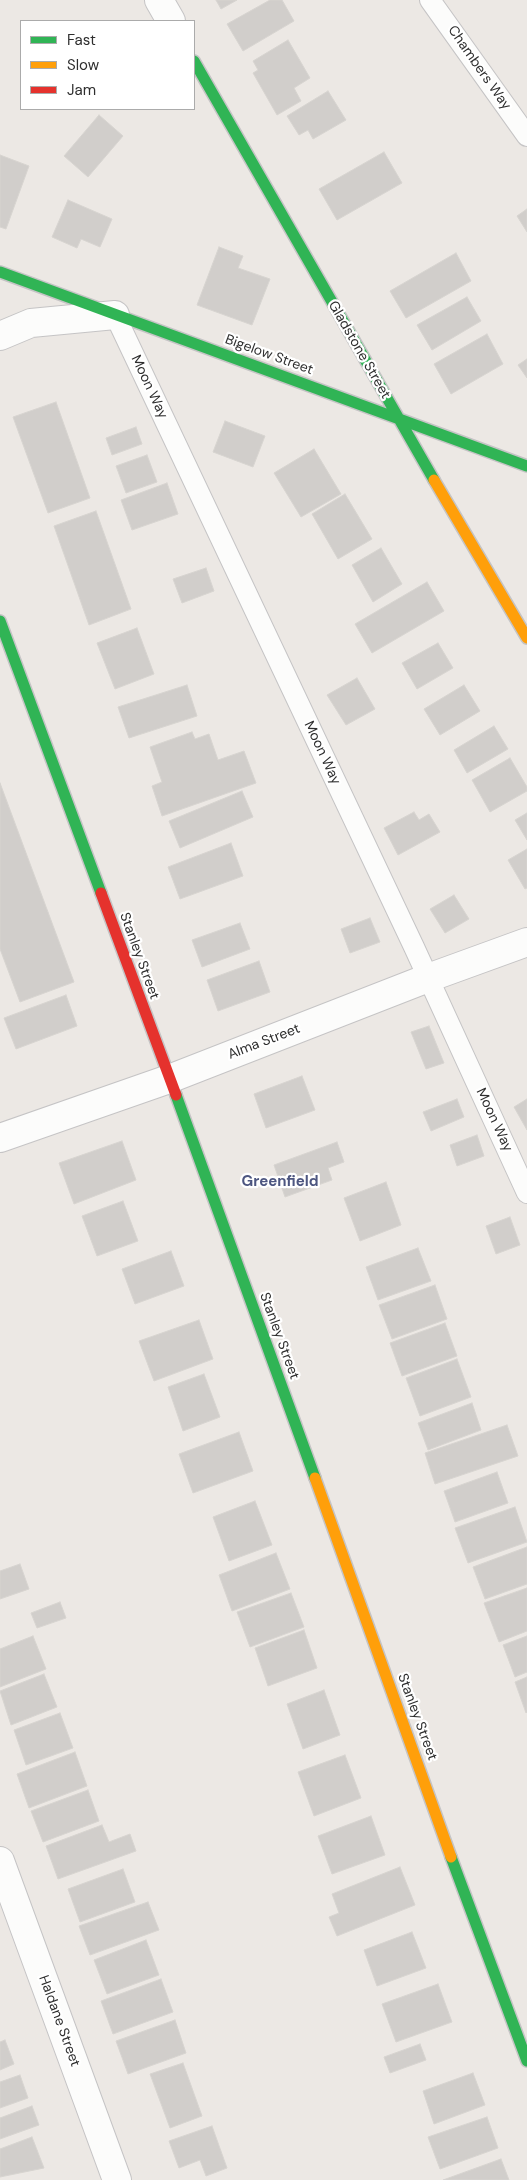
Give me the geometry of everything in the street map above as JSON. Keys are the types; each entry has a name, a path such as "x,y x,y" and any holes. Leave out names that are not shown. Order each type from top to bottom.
{"street":[{"path":"159,0 170,20"},
{"name":"Gladstone Street","path":"195,63 398,418 527,638"},
{"name":"Bigelow Street","path":"0,272 527,466"},
{"path":"0,336 31,323 115,315"},
{"name":"Stanley Street","path":"0,621 181,1108 493,1972 527,2061"},
{"name":"Alma Street","path":"0,1138 169,1079 428,978 527,942"},
{"name":"Haldane Street","path":"0,1861 117,2180"}],"lane":[{"name":"Chambers Way","path":"430,0 527,136"},
{"name":"Moon Way","path":"115,315 428,978 527,1193"}],"building":[{"path":"216,0 237,0 221,9"},
{"path":"270,0 282,0 294,21 243,51 227,24"},
{"path":"288,40 310,78 294,88 301,101 277,115 253,73 258,70 253,61"},
{"path":"328,91 346,120 313,139 308,130 299,135 287,116"},
{"path":"99,115 123,136 88,177 64,156"},
{"path":"384,152 402,183 337,220 319,189"},
{"path":"0,155 29,166 6,229 0,227"},
{"path":"68,200 112,219 100,247 81,239 77,248 52,237"},
{"path":"527,209 527,232 517,216"},
{"path":"219,247 243,256 238,268 270,279 252,325 197,305"},
{"path":"456,253 471,281 406,318 390,291"},
{"path":"467,297 481,321 432,350 417,325"},
{"path":"487,334 503,364 451,394 434,364"},
{"path":"527,359 527,378 518,365"},
{"path":"56,402 90,498 48,513 13,417"},
{"path":"225,421 265,436 253,467 213,452"},
{"path":"136,427 142,444 112,455 106,438"},
{"path":"314,449 341,494 301,517 274,473"},
{"path":"147,455 157,482 126,493 116,466"},
{"path":"167,483 178,514 132,530 121,500"},
{"path":"345,494 372,539 338,559 312,514"},
{"path":"96,511 131,609 89,625 54,526"},
{"path":"381,548 402,584 373,602 352,565"},
{"path":"206,568 214,591 182,603 173,579"},
{"path":"427,582 444,611 372,653 355,624"},
{"path":"137,628 154,674 115,689 97,643"},
{"path":"438,643 453,668 417,689 402,663"},
{"path":"357,678 375,709 346,725 327,695"},
{"path":"187,685 197,716 129,738 118,707"},
{"path":"464,685 480,711 440,735 424,709"},
{"path":"494,726 508,749 467,773 454,750"},
{"path":"192,732 195,739 209,734 218,760 244,751 256,783 162,816 152,786 162,782 150,747"},
{"path":"510,758 527,787 527,791 490,812 472,780"},
{"path":"0,783 74,982 20,1002 0,949"},
{"path":"242,791 253,817 180,848 169,821"},
{"path":"414,812 419,820 429,814 440,832 398,855 384,828"},
{"path":"527,813 527,840 515,820"},
{"path":"231,843 243,876 180,899 168,867"},
{"path":"527,849 527,888 525,889 508,860"},
{"path":"454,895 469,919 445,933 430,909"},
{"path":"370,918 380,942 350,953 341,929"},
{"path":"240,923 250,949 202,967 192,940"},
{"path":"259,961 270,992 218,1011 207,980"},
{"path":"66,995 77,1026 16,1049 4,1018"},
{"path":"429,1026 444,1063 426,1069 411,1032"},
{"path":"302,1076 315,1110 266,1128 254,1094"},
{"path":"457,1099 464,1117 431,1131 423,1112"},
{"path":"527,1099 527,1130 514,1107"},
{"path":"477,1135 484,1156 457,1166 450,1145"},
{"path":"122,1141 136,1180 74,1204 59,1163"},
{"path":"337,1142 344,1162 328,1168 332,1180 285,1197 274,1165"},
{"path":"386,1182 401,1225 360,1241 344,1198"},
{"path":"123,1201 138,1241 97,1256 82,1216"},
{"path":"510,1217 520,1245 496,1254 486,1226"},
{"path":"418,1248 431,1281 378,1300 366,1267"},
{"path":"171,1251 184,1286 135,1304 122,1269"},
{"path":"435,1285 447,1319 392,1339 379,1305"},
{"path":"199,1320 213,1359 154,1381 139,1341"},
{"path":"445,1323 457,1356 402,1376 390,1343"},
{"path":"457,1359 471,1397 420,1416 406,1378"},
{"path":"204,1374 220,1417 183,1431 168,1387"},
{"path":"472,1403 481,1430 428,1450 418,1423"},
{"path":"507,1425 518,1456 435,1484 425,1453"},
{"path":"239,1432 253,1471 193,1493 179,1454"},
{"path":"497,1472 508,1503 455,1522 444,1491"},
{"path":"255,1501 272,1545 229,1561 213,1517"},
{"path":"515,1507 527,1542 468,1563 455,1528"},
{"path":"527,1547 527,1584 485,1599 473,1567"},
{"path":"276,1553 290,1589 232,1611 219,1575"},
{"path":"20,1564 29,1589 0,1599 0,1571"},
{"path":"527,1588 527,1631 499,1642 484,1603"},
{"path":"291,1593 304,1627 250,1647 237,1612"},
{"path":"60,1602 66,1618 37,1628 31,1613"},
{"path":"304,1630 317,1668 268,1686 255,1648"},
{"path":"33,1636 46,1669 0,1687 0,1649"},
{"path":"527,1636 527,1672 515,1677 503,1645"},
{"path":"44,1674 57,1707 11,1725 0,1691"},
{"path":"527,1677 527,1712 526,1713 515,1682"},
{"path":"324,1690 340,1735 303,1749 287,1704"},
{"path":"60,1713 73,1748 26,1765 14,1730"},
{"path":"75,1752 87,1786 29,1808 17,1774"},
{"path":"345,1755 361,1798 314,1816 298,1772"},
{"path":"88,1790 99,1821 43,1842 31,1811"},
{"path":"371,1816 385,1855 332,1874 318,1836"},
{"path":"102,1825 109,1842 130,1834 136,1851 58,1879 46,1846"},
{"path":"400,1867 415,1905 337,1936 329,1917 339,1913 332,1894"},
{"path":"123,1869 135,1902 80,1922 68,1889"},
{"path":"148,1902 159,1930 90,1955 79,1926"},
{"path":"412,1932 426,1968 377,1986 364,1950"},
{"path":"146,1940 159,1975 107,1994 94,1960"},
{"path":"161,1979 173,2012 113,2034 101,2001"},
{"path":"438,1984 452,2022 396,2042 382,2004"},
{"path":"175,2020 186,2053 128,2074 116,2041"},
{"path":"5,2040 14,2064 0,2070 0,2042"},
{"path":"420,2044 426,2060 390,2073 384,2057"},
{"path":"183,2063 202,2116 170,2128 150,2074"},
{"path":"473,2073 485,2105 434,2124 423,2091"},
{"path":"20,2075 28,2098 0,2108 0,2082"},
{"path":"32,2106 39,2125 0,2139 0,2118"},
{"path":"487,2117 498,2148 440,2169 428,2137"},
{"path":"212,2126 227,2168 206,2176 200,2160 179,2168 169,2141"},
{"path":"32,2137 44,2168 0,2177 0,2149"},
{"path":"501,2159 509,2180 443,2180"}],"traffic: fast":[{"path":"195,63 434,480"},
{"path":"0,272 527,466"},
{"path":"0,621 101,893"},
{"path":"176,1095 315,1478"},
{"path":"451,1857 527,2061"}],"traffic: slow":[{"path":"434,480 527,638"},
{"path":"315,1478 451,1857"}],"traffic: jam":[{"path":"101,893 176,1095"}],"district":[{"name":"Greenfield","path":"280,1182"}]}
